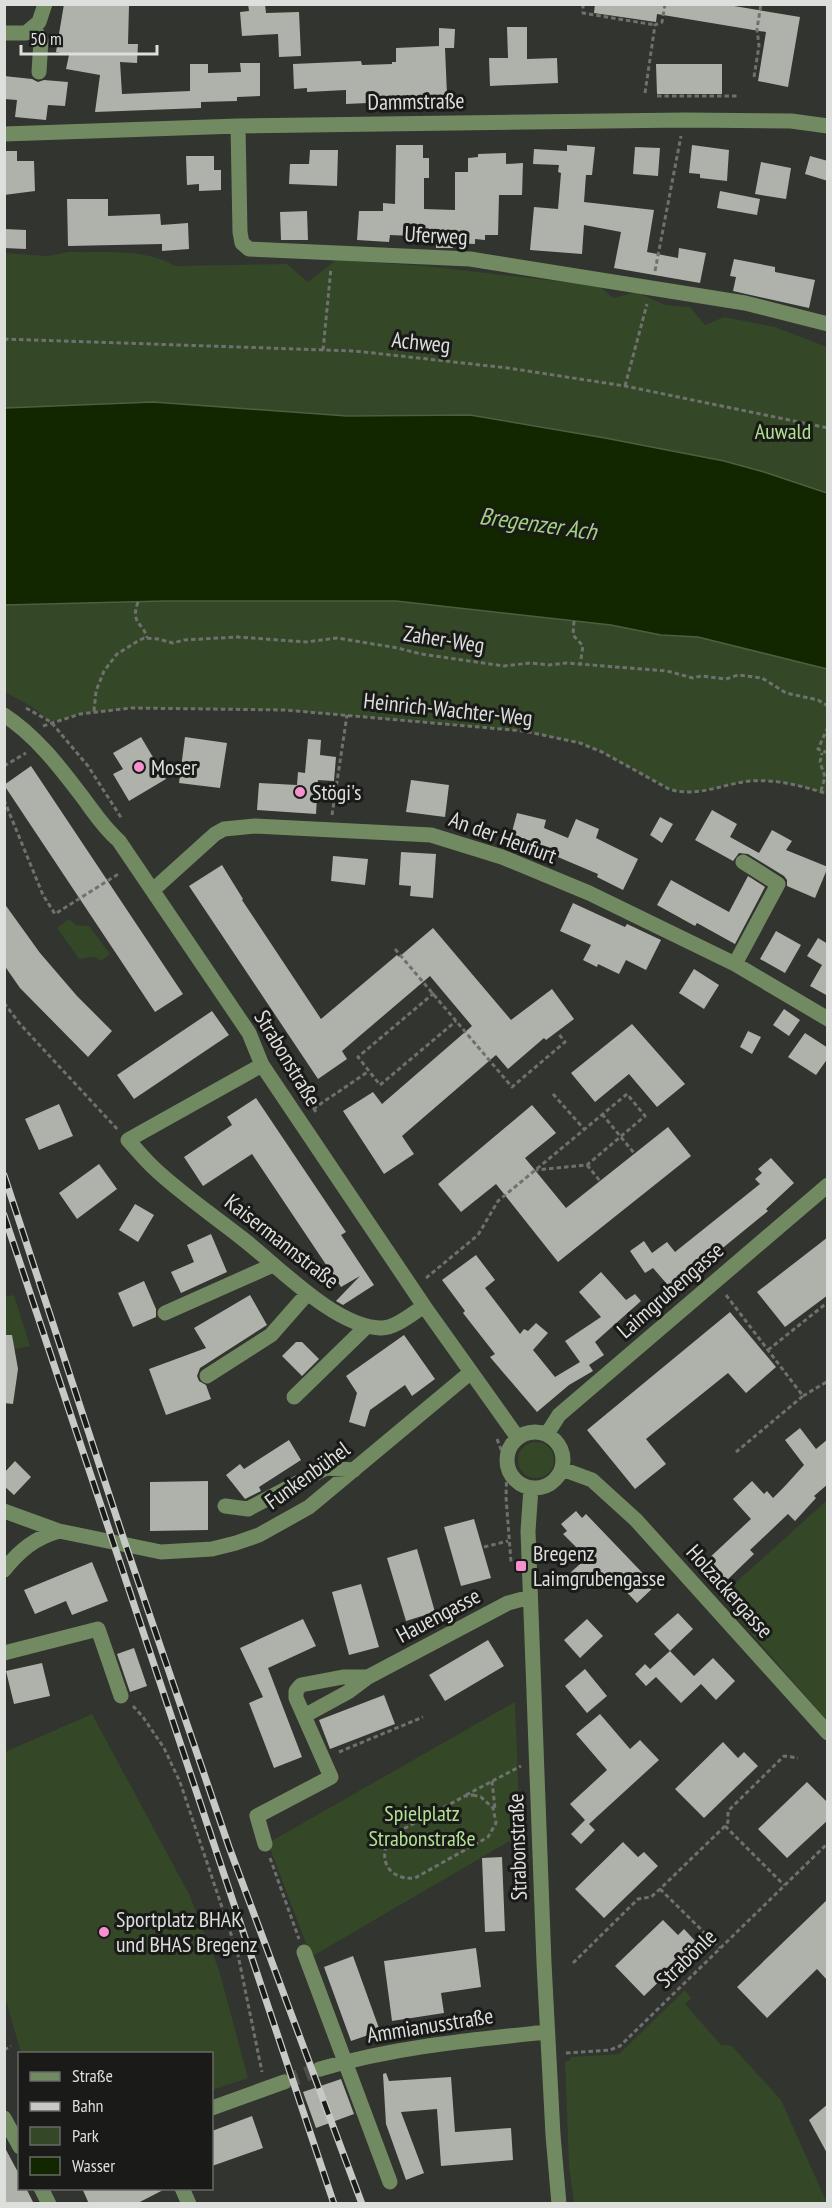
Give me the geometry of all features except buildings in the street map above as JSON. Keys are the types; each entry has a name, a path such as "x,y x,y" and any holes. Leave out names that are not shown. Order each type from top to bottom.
{"street":[{"path":"4,33 26,33 39,22 45,4"},
{"path":"33,27 41,40 39,72"},
{"name":"Dammstraße","path":"4,134 238,126 684,120 791,121 828,126"},
{"name":"Uferweg","path":"238,126 242,243 249,249 470,259 745,303 828,324"},
{"name":"Strabonstraße","path":"4,715 29,734 51,758 103,828 119,841 249,1033 262,1065 424,1306 518,1438"},
{"name":"An der Heufurt","path":"153,890 215,834 224,829 255,826 431,835 502,857 589,893 735,964 828,1019"},
{"path":"735,964 778,884 743,862"},
{"path":"128,1140 262,1065"},
{"name":"Kaisermannstraße","path":"128,1140 156,1170 307,1294 347,1318 382,1329 404,1320 424,1306"},
{"name":"Laimgrubengasse","path":"547,1434 559,1415 828,1185"},
{"path":"165,1313 273,1265"},
{"path":"207,1376 271,1335 307,1294"},
{"path":"294,1397 367,1326"},
{"name":"Funkenbühel","path":"4,1511 59,1531 161,1552 212,1549 259,1535 309,1507 471,1372"},
{"path":"532,1432 547,1434 559,1445 564,1461 562,1468 559,1476 546,1486 531,1488 515,1480 507,1465 509,1450 518,1438 532,1432"},
{"path":"225,1506 248,1509 326,1468 354,1470"},
{"name":"Holzackergasse","path":"562,1468 592,1480 636,1520 828,1733"},
{"name":"Strabonstraße","path":"531,1488 528,1531 536,1758 549,2054 559,2204"},
{"path":"4,1570 29,1544 59,1531"},
{"name":"Hauengasse","path":"304,1716 348,1692 368,1677 508,1603 530,1597"},
{"path":"4,1653 98,1629 121,1696"},
{"name":"Hauengasse","path":"265,1844 256,1816 331,1777 296,1698 297,1691 301,1685 343,1677 368,1677"},
{"path":"304,1952 390,2182"},
{"name":"Ammianusstraße","path":"320,2068 345,2061 450,2042 548,2032"},
{"path":"213,2108 284,2082"},
{"path":"4,2118 18,2143"},
{"path":"42,2190 49,2204"},
{"path":"183,2190 189,2204"}],"path":[{"path":"583,4 583,14 655,25 662,22 665,4"},
{"path":"754,77 759,46 757,29 761,4"},
{"path":"645,93 655,25"},
{"path":"657,96 738,96"},
{"path":"625,386 651,287 684,120"},
{"path":"323,350 332,253"},
{"name":"Achweg","path":"4,339 355,351 508,368 625,386 828,428"},
{"path":"94,712 96,691 111,661 138,640 147,638 147,634 135,619 138,602"},
{"path":"574,621 573,635 583,646 580,665"},
{"name":"Zaher-Weg","path":"147,638 173,643 184,640 238,637 306,642 337,638 421,654 504,666 530,663 580,665 667,671 693,678 701,676 726,679 738,675 762,678 786,693 818,700 828,706"},
{"name":"Heinrich-Wachter-Weg","path":"125,824 88,766 51,722 94,712 131,708 285,710 524,731 580,743 680,793 692,793 760,780 782,782 828,794"},
{"path":"330,829 347,715"},
{"path":"827,726 818,749 822,753 828,753"},
{"path":"4,766 30,750 23,745"},
{"path":"820,791 825,777 820,762 822,753"},
{"path":"4,800 43,895 55,914 108,882"},
{"path":"395,949 512,1088 565,1042 558,1034"},
{"path":"434,993 357,1057 380,1085 457,1021"},
{"path":"4,1003 20,1024 128,1140"},
{"path":"274,1049 320,1118"},
{"path":"298,1118 369,1071"},
{"path":"553,1094 584,1129"},
{"path":"412,1288 478,1235 498,1201 627,1094 645,1116 587,1165 536,1170"},
{"path":"602,1114 634,1153"},
{"path":"587,1165 600,1181"},
{"path":"426,1278 432,1287"},
{"path":"715,1281 803,1396"},
{"path":"768,1350 828,1302"},
{"path":"736,1452 803,1396 828,1381"},
{"path":"484,1547 508,1541"},
{"path":"121,1696 143,1717 173,1762 238,1955 265,2088"},
{"path":"323,1758 423,1717"},
{"path":"573,1963 638,1899 651,1897 725,1826 728,1822 728,1811 784,1756 798,1758"},
{"path":"492,1781 495,1823 488,1838 419,1876 402,1878 391,1871 387,1866 384,1853 390,1838 396,1833 492,1781 536,1758"},
{"path":"465,1796 481,1797 487,1801 495,1815"},
{"path":"725,1826 784,1885"},
{"name":"Strabönle","path":"549,2054 610,2050 620,2046 828,1843"},
{"path":"265,1844 304,1952"},
{"path":"660,1889 720,1948"},
{"path":"4,2050 11,2046"}],"green space":[{"name":"Auwald","path":"68,252 137,254 151,256 175,266 287,264 308,282 336,260 426,266 599,286 613,298 636,292 665,305 690,307 705,325 724,317 775,327 827,347 827,493 724,461 470,415 347,416 153,402 5,408 4,253 48,256"},
{"path":"164,601 396,601 611,625 661,635 698,637 827,669 827,794 770,781 750,781 690,792 669,789 602,752 580,743 524,731 285,710 131,708 80,714 51,722 32,707 5,692 4,605"},
{"path":"69,919 76,925 89,926 110,954 101,961 94,957 79,959 57,928"},
{"path":"14,1295 30,1346 5,1351 4,1297"},
{"path":"536,1442 549,1447 554,1460 549,1473 536,1478 523,1473 518,1460 523,1447"},
{"path":"827,1500 827,1721 720,1597"},
{"name":"Spielplatz Strabonstraße","path":"515,1702 520,1835 311,1957 268,1843"},
{"name":"Sportplatz BHAK und BHAS Bregenz","path":"92,1714 189,1894 219,1970 248,2078 213,2090 213,2052 21,2052 5,1997 5,1752"},
{"path":"685,1990 691,1998 685,2004 721,2045 732,2046 781,2100 827,2203 574,2203 569,2166 565,2061 569,2061 571,2057 619,2054"}],"water":[{"name":"Bregenzer Ach","path":"153,402 347,416 470,415 724,461 827,493 827,669 698,637 661,635 611,625 396,601 164,601 5,605 5,408"}],"tunnel":[{"path":"284,2082 320,2069"}],"railway":[{"path":"4,1175 125,1543 229,1847 362,2204"},
{"path":"4,1215 334,2204"}],"place":[{"name":"Moser","path":"139,767"},
{"name":"Stögi's","path":"300,792"},
{"name":"Bregenz Laimgrubengasse","path":"521,1566"},
{"name":"Sportplatz BHAK und BHAS Bregenz","path":"104,1932"}]}
